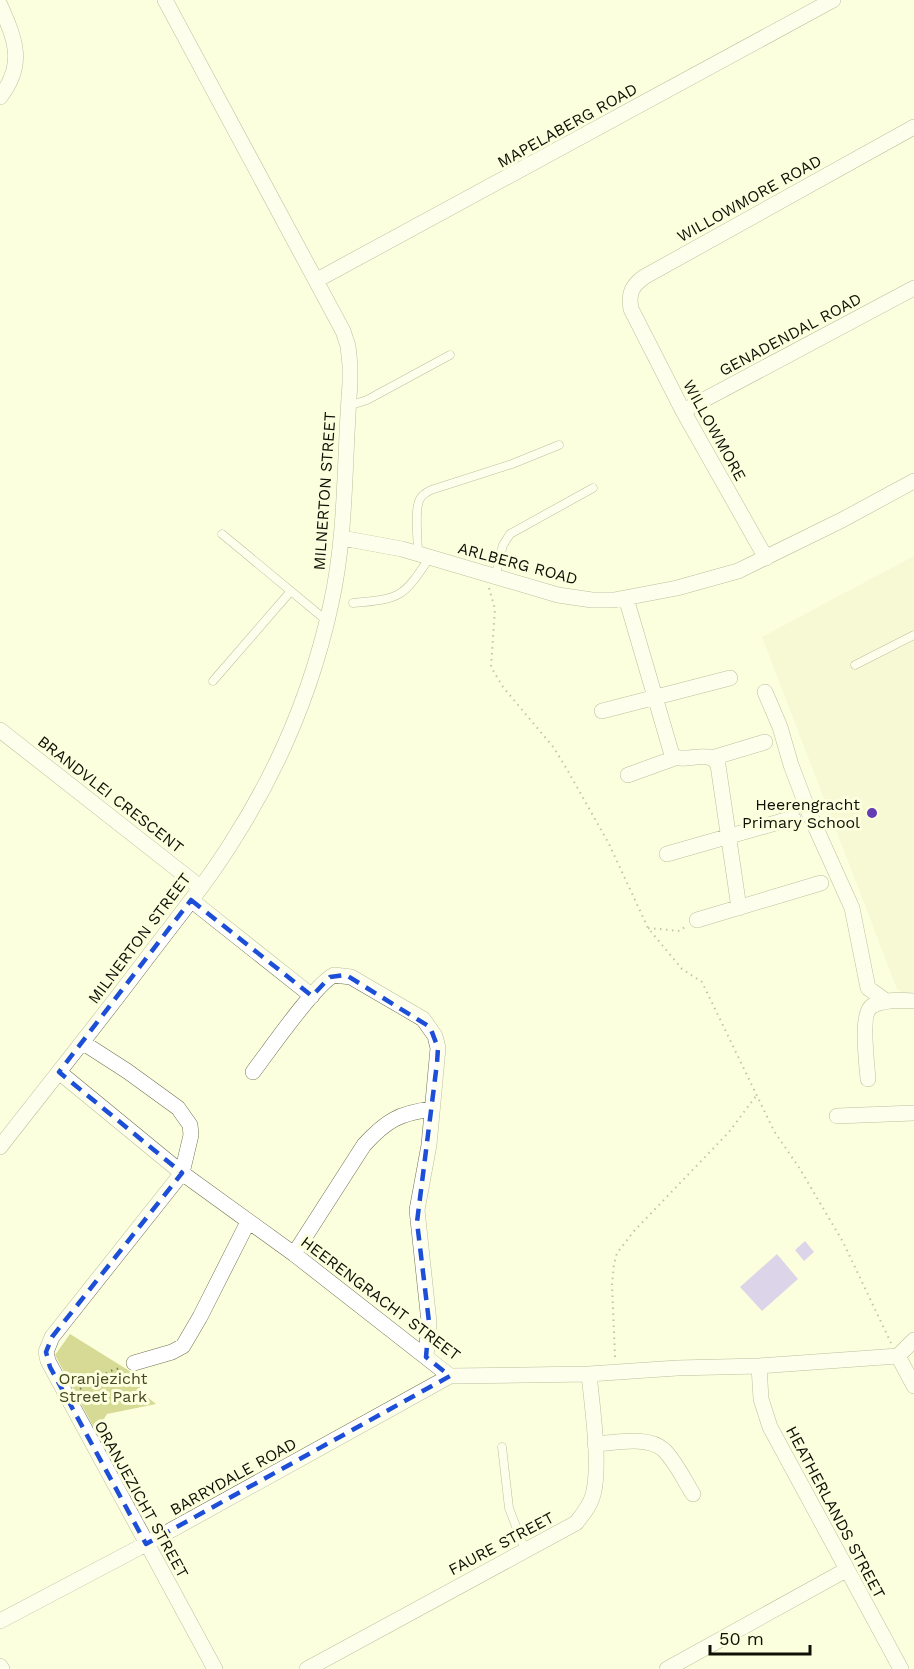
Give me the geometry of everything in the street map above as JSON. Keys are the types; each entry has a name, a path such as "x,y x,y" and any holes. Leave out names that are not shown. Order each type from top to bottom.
{"street":[{"name":"MILNERTON STREET","path":"0,1147 196,894 236,836 280,754 301,708 327,621 342,538 350,365 348,346 343,331 317,280 165,0"},
{"name":"MAPELABERG ROAD","path":"317,280 833,0"},
{"path":"0,5 13,37 16,52 11,80 0,97"},
{"name":"WILLOWMORE ROAD","path":"636,318 631,309 630,294 632,287 644,277 914,127"},
{"name":"GENADENDAL ROAD","path":"683,411 914,288"},
{"name":"WILLOWMORE","path":"636,318 683,411 766,558"},
{"name":"ARLBERG ROAD","path":"342,538 425,555 558,595 592,600 626,598 738,571 914,481"},
{"path":"626,598 675,758"},
{"path":"602,711 730,678"},
{"path":"765,692 780,727 790,765 810,815 852,908 868,988 876,996 886,1001"},
{"name":"BRANDVLEI CRESCENT","path":"0,730 196,894 312,996"},
{"path":"628,775 675,758 712,758 765,742"},
{"path":"712,758 718,770 739,908"},
{"path":"667,854 793,818"},
{"path":"697,920 821,883"},
{"path":"253,1072 312,996 334,975 346,975 423,1019 435,1036 438,1048 429,1145 417,1210 429,1322 426,1357"},
{"path":"868,1079 865,1024 867,1011 872,1006 886,1001 914,1001"},
{"path":"82,1042 157,1092 183,1114 192,1129 182,1173"},
{"name":"HEERENGRACHT STREET","path":"59,1071 182,1173 294,1254 450,1376 589,1374 759,1366 898,1356"},
{"path":"294,1254 364,1145 378,1130 388,1121 402,1115 432,1109"},
{"path":"837,1116 914,1113"},
{"name":"ORANJEZICHT STREET","path":"182,1173 48,1343 46,1352 48,1361 67,1398 215,1669"},
{"path":"134,1363 172,1352 183,1346 249,1222"},
{"path":"914,1340 898,1356 914,1386"},
{"name":"HEATHERLANDS STREET","path":"759,1366 760,1399 767,1420 901,1669"},
{"name":"FAURE STREET","path":"307,1669 576,1523 593,1496 596,1480 589,1374"},
{"name":"BARRYDALE ROAD","path":"0,1621 146,1544 450,1376"},
{"path":"595,1444 628,1442 656,1445 662,1448 693,1494"},
{"path":"667,1669 846,1570"}],"lane":[{"path":"348,406 377,395 450,355"},
{"path":"353,603 395,598 411,586 425,555 417,508 419,500 425,494 559,446"},
{"path":"490,575 510,534 593,488"},
{"path":"222,534 327,621"},
{"path":"213,681 291,591"},
{"path":"855,665 914,635"},
{"path":"502,1447 509,1508 525,1550"}],"path":[{"path":"490,575 495,609 491,667 503,687 554,748 568,771 609,844 648,928 682,969 702,982 774,1131 800,1169 843,1242 898,1356"},
{"path":"648,928 680,931 697,920"},
{"path":"615,1372 612,1284 617,1253 634,1231 729,1132 757,1095"},
{"path":"67,1398 110,1371 134,1363"}],"highlighted area":[{"path":"191,900 312,996 330,977 346,975 430,1027 438,1048 437,1063 417,1222 429,1322 426,1357 450,1376 146,1544 50,1367 46,1352 52,1337 182,1173 59,1072"}],"shaded area":[{"name":"Heerengracht Primary School","path":"914,556 914,999 912,999 897,989 762,637"},
{"path":"805,1241 814,1252 804,1261 795,1250"},
{"path":"777,1254 798,1279 762,1311 740,1287"}],"green space":[{"name":"Oranjezicht Street Park","path":"70,1334 136,1375 141,1392 156,1404 107,1414 102,1422 101,1441 55,1355"}],"place":[{"name":"Heerengracht Primary School","path":"872,813"}]}
